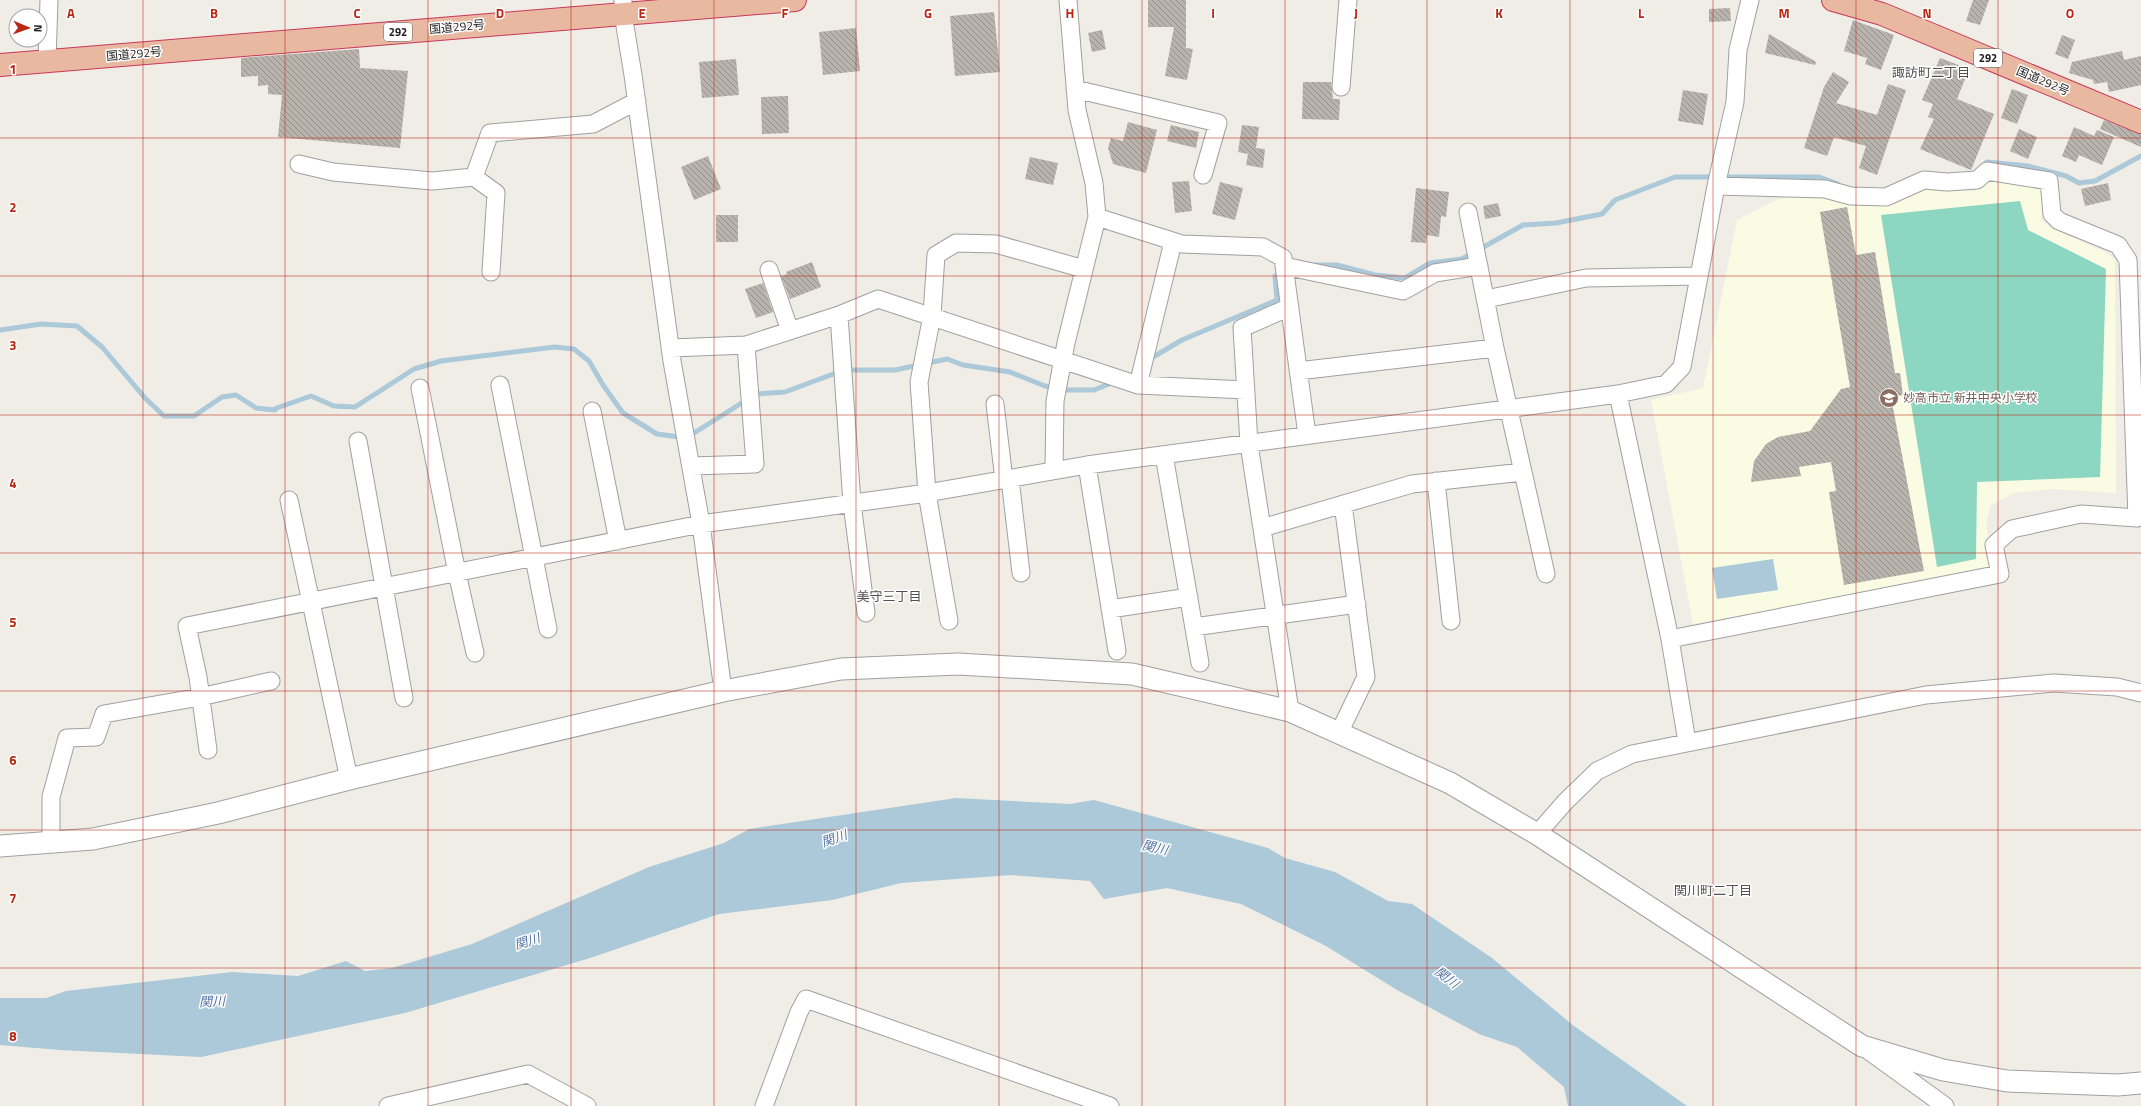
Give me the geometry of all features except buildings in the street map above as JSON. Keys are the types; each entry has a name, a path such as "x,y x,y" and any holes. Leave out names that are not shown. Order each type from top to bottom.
{"highway":[{"name":"国道292号","path":"0,65 623,7 795,0"},
{"name":"国道292号","path":"1833,0 1882,14 2141,122"}],"street":[{"path":"47,61 49,0"},
{"path":"1054,470 1055,401 1063,360 1097,217 1094,183 1077,110 1068,0"},
{"path":"1342,87 1348,0"},
{"path":"208,750 187,626 701,524 927,493 1086,465 1618,394 1666,384 1682,367 1716,186 1735,102 1738,50 1750,0"},
{"path":"623,7 671,348 701,524 723,691"},
{"path":"1075,89 1218,123 1203,175"},
{"path":"474,177 490,133 593,124 637,100"},
{"path":"299,164 333,172 432,181 474,177 496,193 491,272"},
{"path":"1670,639 2000,574 1994,545 2012,529 2081,514 2139,519 2128,260 2118,245 2059,221 2052,214 2049,181 1987,171 1977,180 1947,182 1924,180 1886,197 1852,196 1825,189 1716,186"},
{"path":"1468,212 1495,348 1546,574"},
{"path":"1097,217 1182,244 1263,247 1283,258 1307,435"},
{"path":"1138,385 1173,242"},
{"path":"949,621 927,493 919,382 932,316 936,255 956,243 996,244 1084,269"},
{"path":"1284,266 1403,291 1435,272 1479,266"},
{"path":"770,270 790,331"},
{"path":"1486,299 1586,278 1699,276"},
{"path":"671,348 746,345 839,315 878,299 1138,385 1246,390"},
{"path":"1290,307 1242,328 1250,444 1290,710"},
{"path":"839,315 852,503 866,613"},
{"path":"691,466 755,464 746,345"},
{"path":"1298,371 1495,348"},
{"path":"500,385 548,629"},
{"path":"420,388 457,573 475,654"},
{"path":"1618,394 1670,639 1687,742"},
{"path":"995,404 1021,573"},
{"path":"592,411 618,541"},
{"path":"358,441 404,698"},
{"path":"1164,455 1200,663"},
{"path":"1086,465 1117,651"},
{"path":"1262,528 1412,484 1523,472"},
{"path":"1436,481 1451,621"},
{"path":"289,500 349,779"},
{"path":"1339,733 1366,677 1343,504"},
{"path":"1110,609 1189,597"},
{"path":"1194,627 1276,617 1357,604"},
{"path":"0,846 93,839 218,813 349,779 723,691 841,669 958,664 1132,674 1290,710 1450,783 1537,834 1862,1046 1945,1106"},
{"path":"51,842 51,797 67,738 96,737 104,714 200,697 271,681"},
{"path":"1537,834 1566,801 1597,770 1632,754 1926,695 2054,683 2116,687 2141,693"},
{"path":"764,1106 799,1012 806,999 1110,1106"},
{"path":"1862,1046 1943,1070 2007,1081 2118,1085 2141,1083"},
{"path":"388,1106 528,1074 587,1106"}],"shaded area":[{"name":"妙高市立 新井中央小学校","path":"1991,176 2043,185 2041,219 2049,227 2107,253 2115,261 2116,493 2050,489 2014,493 1991,505 1986,522 1992,569 1693,624 1651,400 1703,388 1737,220 1778,199 1816,195 1864,205 1896,203 1921,187 1975,191"}],"green space":[{"path":"2020,201 2028,230 2106,269 2100,477 1977,482 1976,559 1937,567 1881,215"}],"water":[{"path":"1773,559 1778,590 1717,599 1712,568"},
{"name":"関川","path":"956,798 1070,804 1094,800 1268,848 1285,858 1335,872 1388,901 1412,904 1492,958 1574,1026 1687,1106 1568,1106 1564,1087 1517,1047 1479,1034 1397,990 1326,946 1241,904 1167,888 1104,899 1090,881 1011,875 901,883 832,900 719,914 590,958 405,1013 201,1057 60,1050 0,1045 0,998 46,998 66,991 232,972 298,976 346,961 365,971 392,968 472,944 649,867 724,843 749,829"}],"waterway":[{"path":"1982,167 1987,162 2028,166 2066,176 2079,183 2095,181 2141,156"},
{"path":"1314,265 1337,265 1375,275 1405,278 1430,263 1462,259 1523,225 1556,223 1602,214 1615,200 1675,177 1819,177 1838,184"},
{"path":"1148,360 1182,340 1277,300 1275,276 1283,272"},
{"path":"0,330 41,324 77,326 102,347 145,398 164,416 194,416 222,397 236,395 256,408 275,410 274,409 311,396 334,406 355,407 414,369 441,361 555,347 574,349 589,361 603,385 623,413 657,434 679,437 694,433 756,394 785,392 844,370 895,370 947,359 963,365 1010,372 1045,386 1064,390 1094,390 1114,382"}],"place":[{"name":"妙高市立 新井中央小学校","path":"1889,398"}],"district":[{"name":"諏訪町二丁目","path":"1931,72"},
{"name":"美守三丁目","path":"889,596"},
{"name":"関川町二丁目","path":"1713,890"}]}
